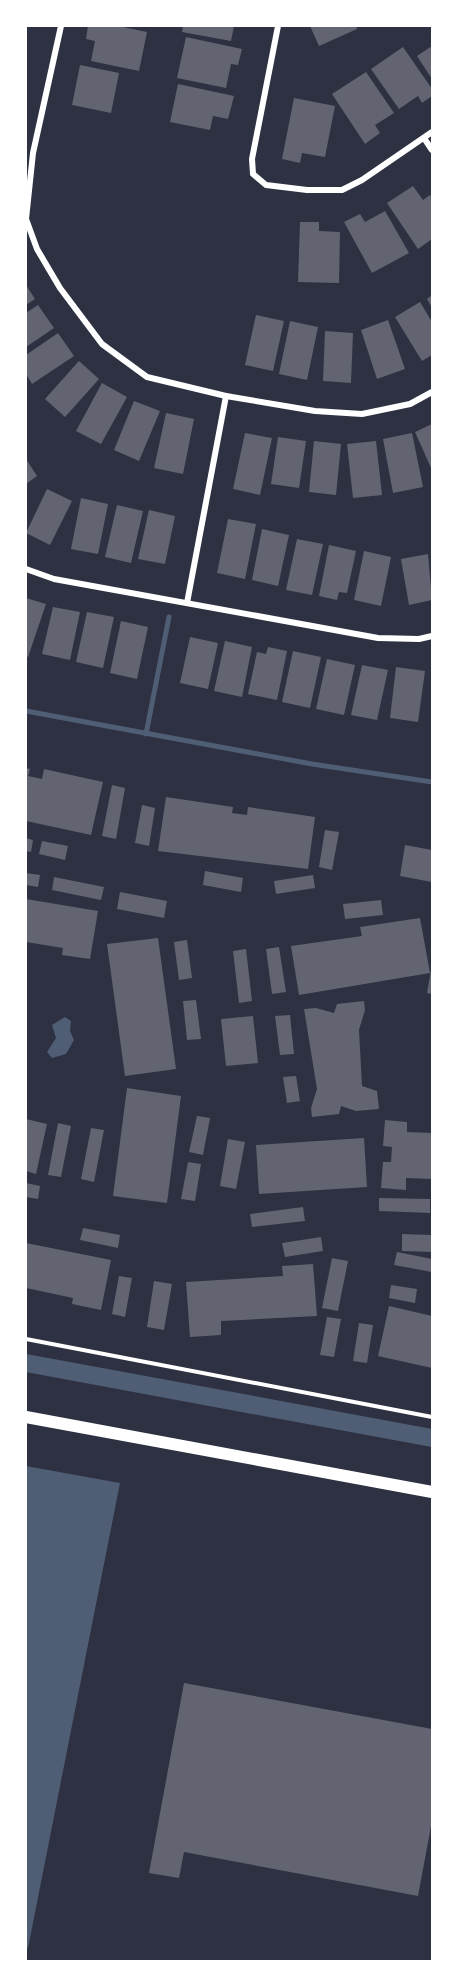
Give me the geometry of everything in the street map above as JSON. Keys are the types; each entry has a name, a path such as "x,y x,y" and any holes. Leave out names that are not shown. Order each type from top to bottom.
{"main road":[{"path":"26,1417 432,1492"}],"street":[{"path":"60,26 33,153 26,219 37,249 60,288 102,344 147,377 226,396 315,411 362,414 410,404 432,392"},
{"path":"278,26 252,159 254,174 266,185 307,190 342,190 362,180 432,132"},
{"path":"424,138 432,150"},
{"path":"188,603 226,396"},
{"path":"26,569 54,579 378,638 419,639 432,636"}],"lane":[{"path":"26,1339 432,1417"}],"water":[{"path":"65,1017 71,1021 70,1031 74,1040 66,1054 52,1058 47,1052 56,1038 52,1025"},
{"path":"26,1466 120,1483 28,1948 26,1947"}],"building":[{"path":"88,26 118,26 147,32 139,71 91,61 95,41 86,39"},
{"path":"183,26 234,26 231,41 182,32"},
{"path":"310,26 356,26 357,29 319,46"},
{"path":"186,37 242,49 238,65 231,64 226,88 177,78"},
{"path":"432,46 432,79 417,56"},
{"path":"403,47 432,89 432,96 422,103 418,96 399,109 371,69"},
{"path":"80,65 119,73 111,113 72,105"},
{"path":"366,72 394,113 375,125 380,133 365,144 332,94"},
{"path":"178,84 234,96 228,119 213,116 210,130 170,122"},
{"path":"294,98 335,106 325,157 302,153 300,163 282,159"},
{"path":"413,186 423,200 430,195 432,198 432,239 418,249 387,203"},
{"path":"385,211 409,253 372,273 344,222 360,214 365,222"},
{"path":"300,222 319,222 319,231 340,232 339,283 298,282"},
{"path":"26,285 35,299 26,305"},
{"path":"432,295 432,308 427,299"},
{"path":"420,302 432,322 432,355 422,361 395,317"},
{"path":"38,305 54,328 26,347 26,313"},
{"path":"256,315 284,321 273,371 245,365"},
{"path":"388,320 405,369 377,379 361,330"},
{"path":"290,321 318,327 307,380 279,374"},
{"path":"325,331 353,333 351,383 323,381"},
{"path":"58,333 74,356 32,384 26,374 26,355"},
{"path":"79,361 99,379 65,417 45,399"},
{"path":"102,383 127,397 101,444 76,431"},
{"path":"134,401 160,411 139,461 114,450"},
{"path":"166,413 194,419 183,474 154,468"},
{"path":"432,424 432,470 415,432"},
{"path":"245,433 272,438 260,495 233,489"},
{"path":"412,433 423,487 393,493 383,439"},
{"path":"278,437 306,441 299,488 271,484"},
{"path":"314,441 341,444 336,495 309,492"},
{"path":"376,441 382,495 353,498 347,444"},
{"path":"26,459 37,476 26,484"},
{"path":"47,489 72,501 50,545 26,533"},
{"path":"81,498 108,504 98,554 71,549"},
{"path":"117,505 143,511 131,563 105,557"},
{"path":"149,510 175,516 165,564 138,559"},
{"path":"228,519 256,524 245,579 217,573"},
{"path":"262,529 289,535 278,586 252,580"},
{"path":"297,539 323,544 312,595 286,590"},
{"path":"329,545 356,551 347,593 339,592 337,600 319,596"},
{"path":"364,551 391,557 381,606 354,600"},
{"path":"428,554 432,600 409,605 401,559"},
{"path":"26,598 46,604 28,657 26,656"},
{"path":"53,607 80,612 70,660 42,654"},
{"path":"87,612 114,617 103,668 76,662"},
{"path":"121,621 148,627 137,679 110,673"},
{"path":"190,637 218,643 208,689 180,683"},
{"path":"225,641 252,647 242,697 214,691"},
{"path":"268,647 287,651 277,700 248,694 257,652 266,654"},
{"path":"293,651 321,657 310,708 282,702"},
{"path":"327,659 355,665 344,715 316,709"},
{"path":"362,665 388,670 377,720 351,715"},
{"path":"396,667 425,671 418,722 390,718"},
{"path":"26,768 30,769 28,776 42,779 44,769 103,782 91,835 26,821"},
{"path":"112,785 125,788 116,839 102,836"},
{"path":"166,797 233,807 232,813 247,815 248,807 315,817 308,869 158,851"},
{"path":"142,805 155,808 149,846 135,843"},
{"path":"325,830 339,832 332,870 319,867"},
{"path":"26,838 33,840 31,852 26,851"},
{"path":"42,841 68,846 65,860 39,854"},
{"path":"405,845 432,850 432,882 400,876"},
{"path":"205,871 243,878 241,892 203,885"},
{"path":"26,873 40,875 38,887 26,885"},
{"path":"313,875 315,888 276,894 274,881"},
{"path":"54,877 104,887 101,900 52,890"},
{"path":"120,892 167,901 164,918 117,909"},
{"path":"26,899 98,911 90,959 62,955 63,948 26,942"},
{"path":"381,900 383,915 345,919 343,904"},
{"path":"420,918 430,973 299,995 291,946 362,936 360,927"},
{"path":"158,938 176,1069 125,1076 107,944"},
{"path":"187,940 192,978 179,980 174,942"},
{"path":"279,947 286,992 272,994 266,949"},
{"path":"246,949 252,1001 239,1003 233,951"},
{"path":"432,970 432,994 427,993"},
{"path":"196,1000 201,1039 187,1040 183,1001"},
{"path":"364,1001 365,1010 359,1030 362,1086 377,1091 379,1109 356,1111 341,1106 339,1114 312,1117 311,1108 317,1089 304,1009 316,1008 334,1013 337,1004"},
{"path":"290,1015 294,1054 280,1055 275,1016"},
{"path":"253,1016 258,1063 226,1066 221,1019"},
{"path":"296,1076 300,1101 287,1103 283,1077"},
{"path":"127,1088 181,1096 167,1203 113,1196"},
{"path":"197,1116 210,1118 203,1155 189,1152"},
{"path":"26,1119 47,1124 36,1174 26,1171"},
{"path":"385,1120 407,1122 407,1132 432,1133 432,1179 406,1178 406,1190 381,1188 383,1162 391,1162 392,1147 383,1146"},
{"path":"58,1123 71,1126 61,1177 48,1175"},
{"path":"91,1128 104,1130 94,1182 81,1179"},
{"path":"364,1138 367,1187 259,1194 256,1145"},
{"path":"228,1139 245,1142 236,1189 220,1186"},
{"path":"188,1162 201,1164 195,1201 181,1199"},
{"path":"26,1183 40,1186 38,1199 26,1197"},
{"path":"379,1198 430,1199 430,1213 379,1211"},
{"path":"303,1207 305,1221 252,1227 250,1214"},
{"path":"83,1228 120,1235 118,1248 80,1240"},
{"path":"402,1234 432,1235 432,1252 402,1251"},
{"path":"321,1237 323,1251 285,1257 282,1243"},
{"path":"26,1243 111,1260 101,1310 72,1304 73,1298 26,1288"},
{"path":"397,1252 432,1259 432,1272 394,1265"},
{"path":"332,1258 348,1261 338,1311 322,1308"},
{"path":"313,1264 317,1316 221,1321 221,1335 190,1337 186,1282 283,1276 282,1266"},
{"path":"119,1276 132,1278 125,1317 112,1314"},
{"path":"154,1281 172,1284 164,1330 147,1327"},
{"path":"391,1285 417,1289 415,1303 389,1298"},
{"path":"389,1306 432,1316 432,1368 378,1356"},
{"path":"327,1317 341,1319 334,1357 320,1355"},
{"path":"359,1323 373,1325 367,1363 353,1361"},
{"path":"184,1683 432,1729 432,1821 418,1896 184,1852 179,1878 149,1873"}],"waterway":[{"path":"146,734 169,617"},
{"path":"26,711 312,764 432,782"},
{"path":"26,1363 432,1438"}]}
